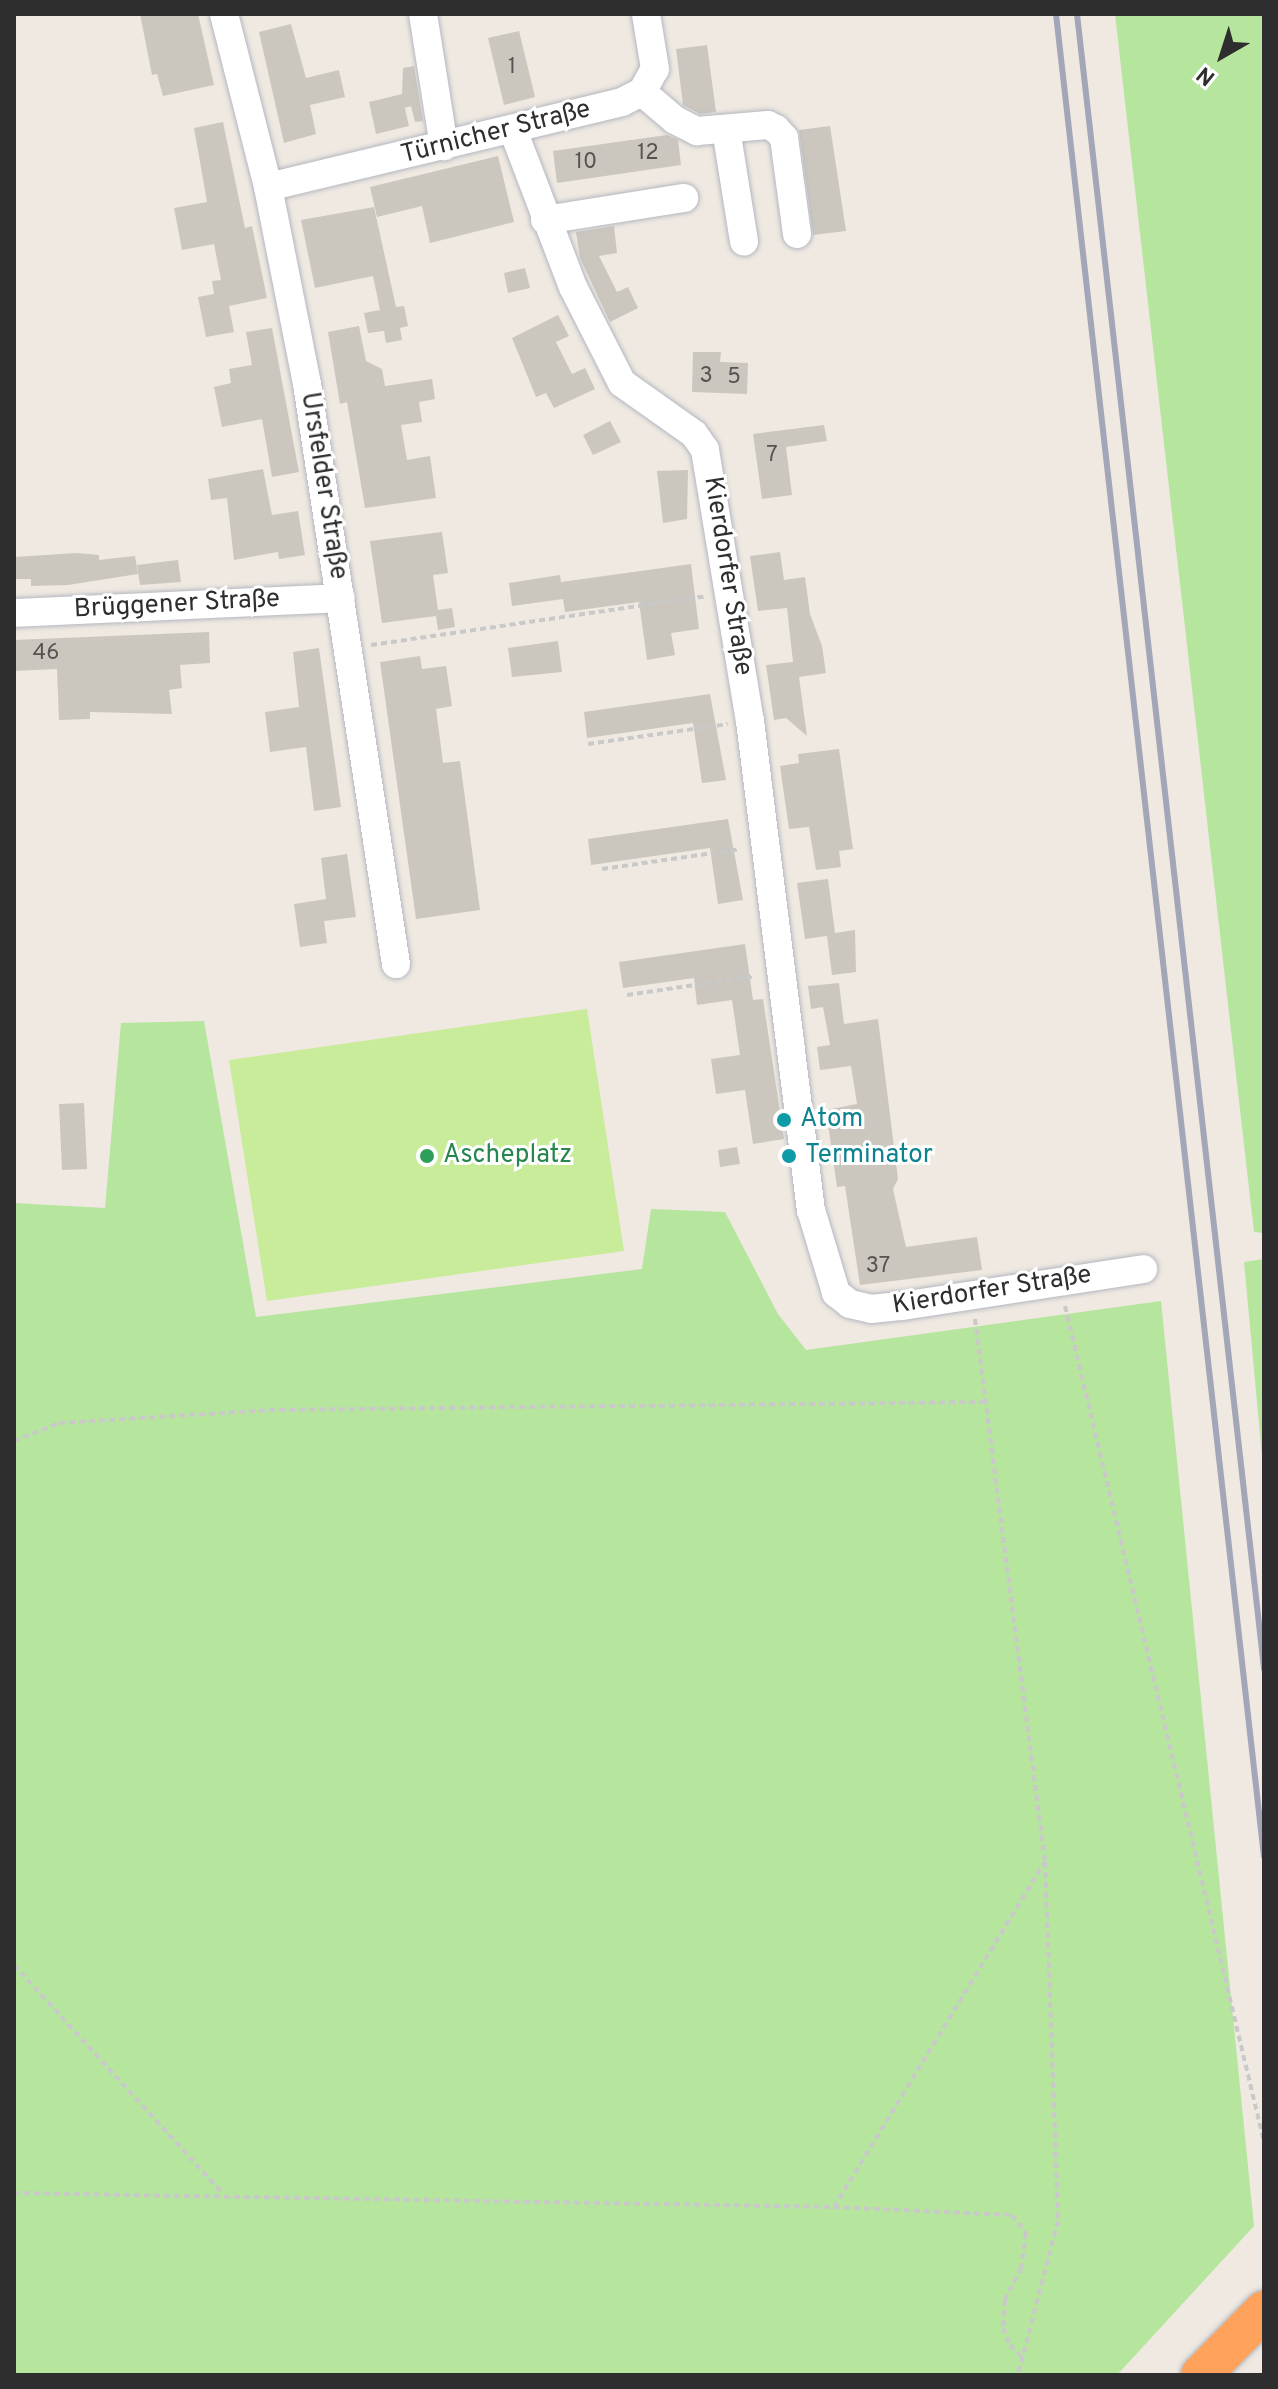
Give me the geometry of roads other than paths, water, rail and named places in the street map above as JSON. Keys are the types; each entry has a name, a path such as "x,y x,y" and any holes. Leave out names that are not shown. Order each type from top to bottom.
{"highway":[{"path":"1201,2375 1264,2311"}],"street":[{"name":"Ursfelder Straße","path":"224,14 268,187 307,384 350,648 396,964"},
{"path":"423,14 444,146"},
{"path":"646,14 655,69 642,92 687,127 726,129 768,125 784,138 797,234"},
{"name":"Türnicher Straße","path":"268,187 513,130 622,102 642,92"},
{"path":"726,129 744,242"},
{"name":"Kierdorfer Straße","path":"513,130 545,220 622,383 694,434 705,450 750,721 811,1210 836,1293 871,1309 1143,1269"},
{"path":"545,220 684,198"},
{"name":"Brüggener Straße","path":"14,613 341,598"}],"railway":[{"path":"1056,14 1264,1856"},
{"path":"1077,14 1264,1669"}],"place":[{"name":"Atom","path":"784,1120"},
{"name":"Ascheplatz","path":"427,1156"},
{"name":"Terminator","path":"789,1156"}]}
